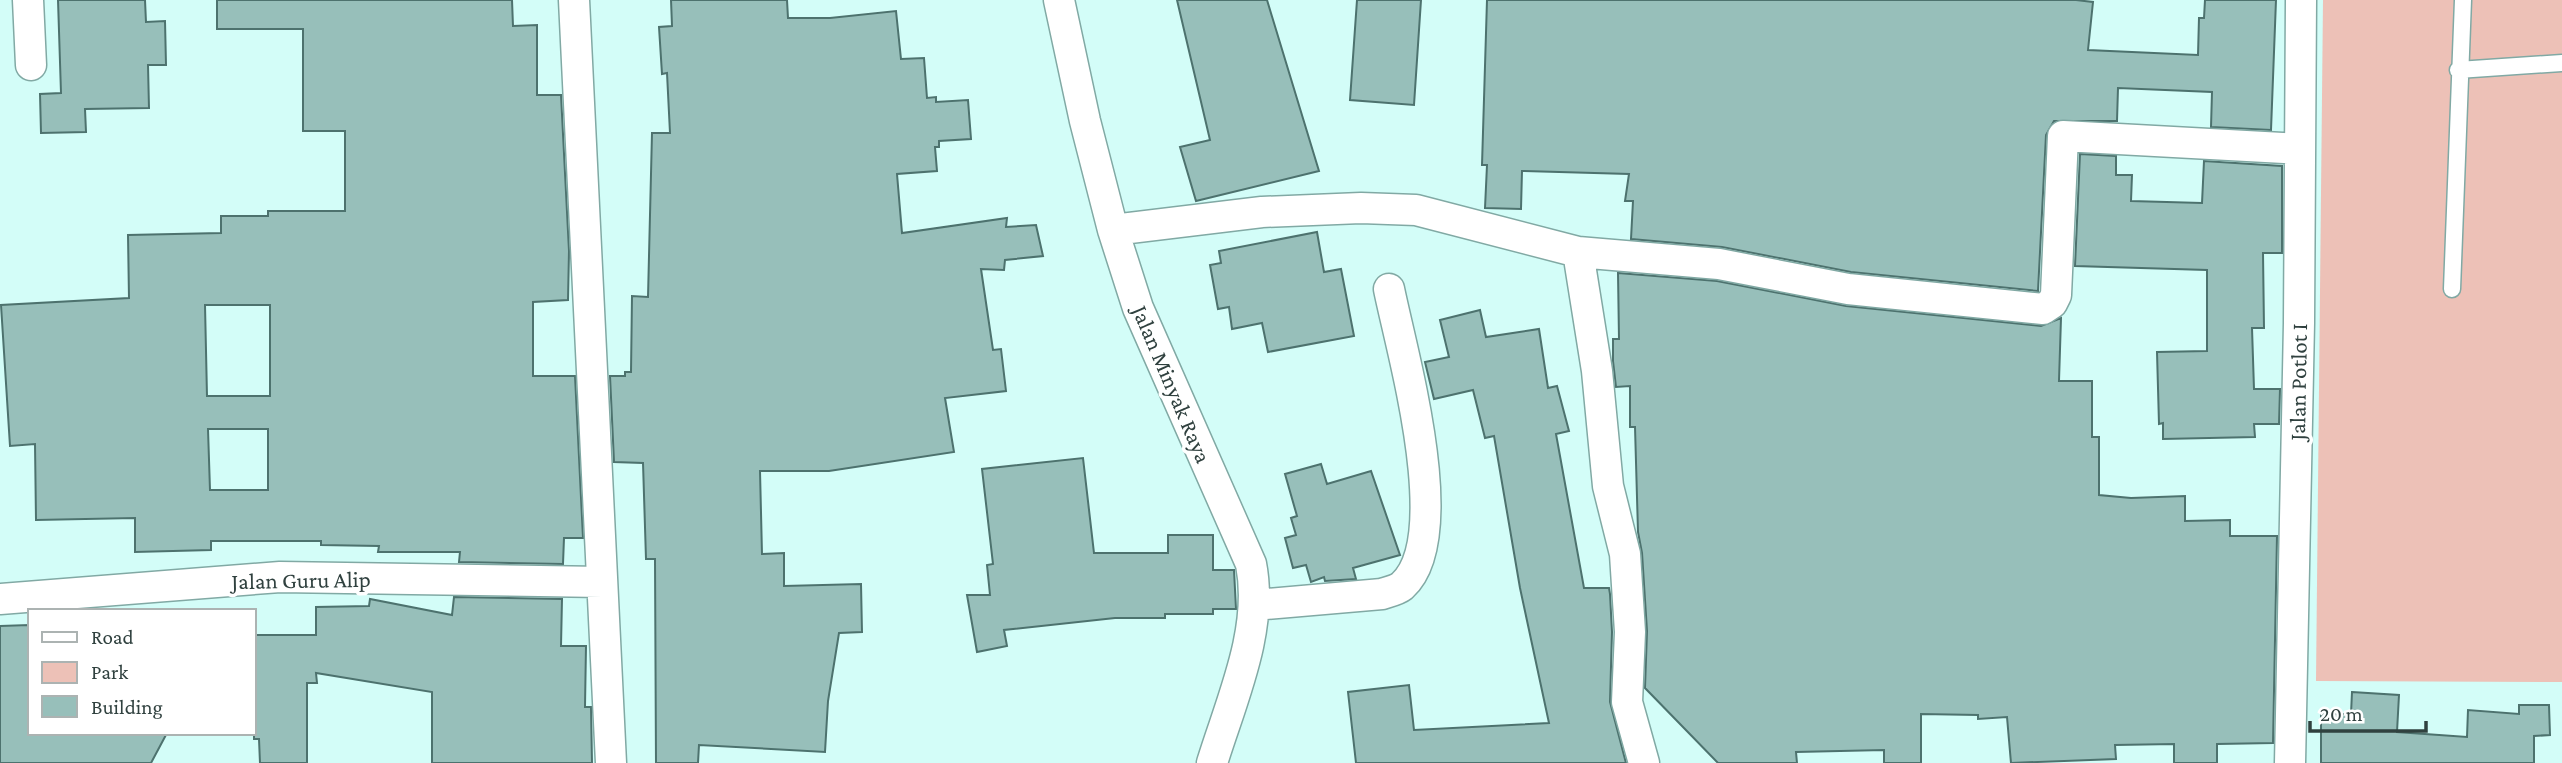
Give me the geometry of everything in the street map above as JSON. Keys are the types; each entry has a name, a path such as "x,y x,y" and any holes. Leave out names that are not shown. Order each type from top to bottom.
{"street":[{"path":"27,0 31,65"},
{"path":"574,0 611,763"},
{"name":"Jalan Minyak Raya","path":"1059,0 1085,121 1113,230 1144,321 1251,564 1255,604 1248,643 1212,763"},
{"name":"Jalan Potlot I","path":"2290,763 2301,0"},
{"path":"1113,230 1262,212 1416,210 1578,252 1719,264 1848,289 2043,309 2052,303 2056,295 2063,136 2300,149"},
{"path":"1578,252 1597,371 1608,486 1625,554 1630,632 1627,702 1644,763"},
{"path":"1255,604 1382,594 1401,587 1414,570 1426,510 1424,464 1390,289"},
{"name":"Jalan Guru Alip","path":"0,599 280,577 602,582"}],"lane":[{"path":"2452,289 2458,70 2463,0"},
{"path":"2458,70 2562,63"}],"green space":[{"path":"2323,0 2562,0 2562,682 2316,681"}],"building":[{"path":"58,0 145,0 146,22 165,21 166,65 148,65 149,108 85,109 86,132 41,133 40,94 61,93"},
{"path":"217,0 512,0 513,26 537,25 537,95 561,95 569,251 568,300 533,302 533,376 575,376 583,538 564,538 563,564 459,562 460,552 378,552 379,546 321,545 321,541 211,541 211,550 135,552 135,518 36,520 35,444 10,446 1,305 129,298 128,235 221,233 221,216 268,216 268,211 345,211 345,131 303,131 303,29 217,29","holes":["205,305 270,305 270,396 207,396","208,429 268,429 268,490 210,490"]},
{"path":"671,0 787,0 788,18 830,18 896,11 901,59 924,58 927,98 936,97 936,102 968,100 971,139 939,141 939,147 935,147 937,171 897,174 902,233 1007,218 1006,227 1036,225 1043,256 1005,260 1004,270 981,269 993,350 1001,349 1006,391 945,398 954,452 829,471 760,471 762,554 784,553 784,586 861,584 862,632 839,633 828,701 825,752 699,745 698,763 656,763 655,559 646,559 643,463 614,462 610,376 625,376 625,372 631,372 632,296 648,297 652,133 670,133 667,73 662,74 659,27 672,26"},
{"path":"1177,0 1267,0 1319,171 1196,201 1180,147 1210,140"},
{"path":"1357,0 1421,0 1414,105 1350,100"},
{"path":"1487,0 2076,0 2093,2 2088,50 2198,55 2199,18 2204,18 2205,0 2276,0 2271,130 2211,127 2212,92 2118,88 2117,121 2054,121 2046,135 2038,291 1851,272 1722,247 1631,239 1633,201 1625,201 1629,174 1522,171 1521,209 1485,208 1487,165 1482,165"},
{"path":"2080,154 2116,156 2116,175 2132,175 2131,201 2202,203 2204,161 2282,166 2282,253 2263,253 2264,328 2252,328 2254,389 2280,389 2279,424 2254,424 2255,437 2163,439 2163,423 2159,424 2157,352 2207,351 2207,270 2075,266"},
{"path":"1317,232 1324,272 1341,269 1354,336 1268,352 1262,323 1232,329 1229,307 1218,309 1210,265 1221,263 1219,251"},
{"path":"1618,273 1717,281 1846,306 2041,326 2061,318 2059,381 2092,381 2092,437 2099,437 2099,495 2131,498 2185,496 2185,521 2230,520 2230,536 2277,536 2273,743 2217,744 2217,763 2174,763 2174,744 2115,745 2116,759 2011,763 2007,717 1978,719 1978,715 1921,714 1921,763 1884,763 1884,750 1796,752 1797,763 1718,763 1645,688 1647,631 1638,532 1635,427 1630,427 1630,386 1616,387 1613,361 1613,339 1619,339"},
{"path":"1480,310 1486,337 1539,329 1548,388 1557,386 1569,431 1556,434 1584,588 1609,588 1612,632 1610,702 1626,763 1356,763 1348,692 1409,685 1414,730 1549,723 1520,588 1494,436 1485,438 1473,390 1434,399 1425,362 1449,357 1440,320"},
{"path":"1083,458 1094,553 1168,553 1168,535 1213,535 1213,570 1234,570 1236,609 1213,609 1213,614 1165,614 1165,618 1115,618 1004,630 1007,646 977,652 967,595 990,595 987,565 993,564 982,469"},
{"path":"1321,464 1327,484 1371,471 1400,555 1353,568 1356,579 1325,581 1324,577 1311,582 1306,565 1293,568 1285,538 1296,535 1291,518 1297,516 1285,474"},
{"path":"454,597 562,599 561,646 586,646 585,707 591,707 592,763 432,763 432,692 316,673 317,683 307,683 307,763 260,763 259,739 254,739 256,635 316,635 316,607 369,606 370,599 452,615"},
{"path":"28,625 28,735 166,735 151,763 0,763 0,626"},
{"path":"2352,692 2399,695 2397,732 2467,737 2468,710 2519,714 2519,705 2549,705 2550,735 2534,736 2534,763 2321,763 2321,714 2351,714"}]}
